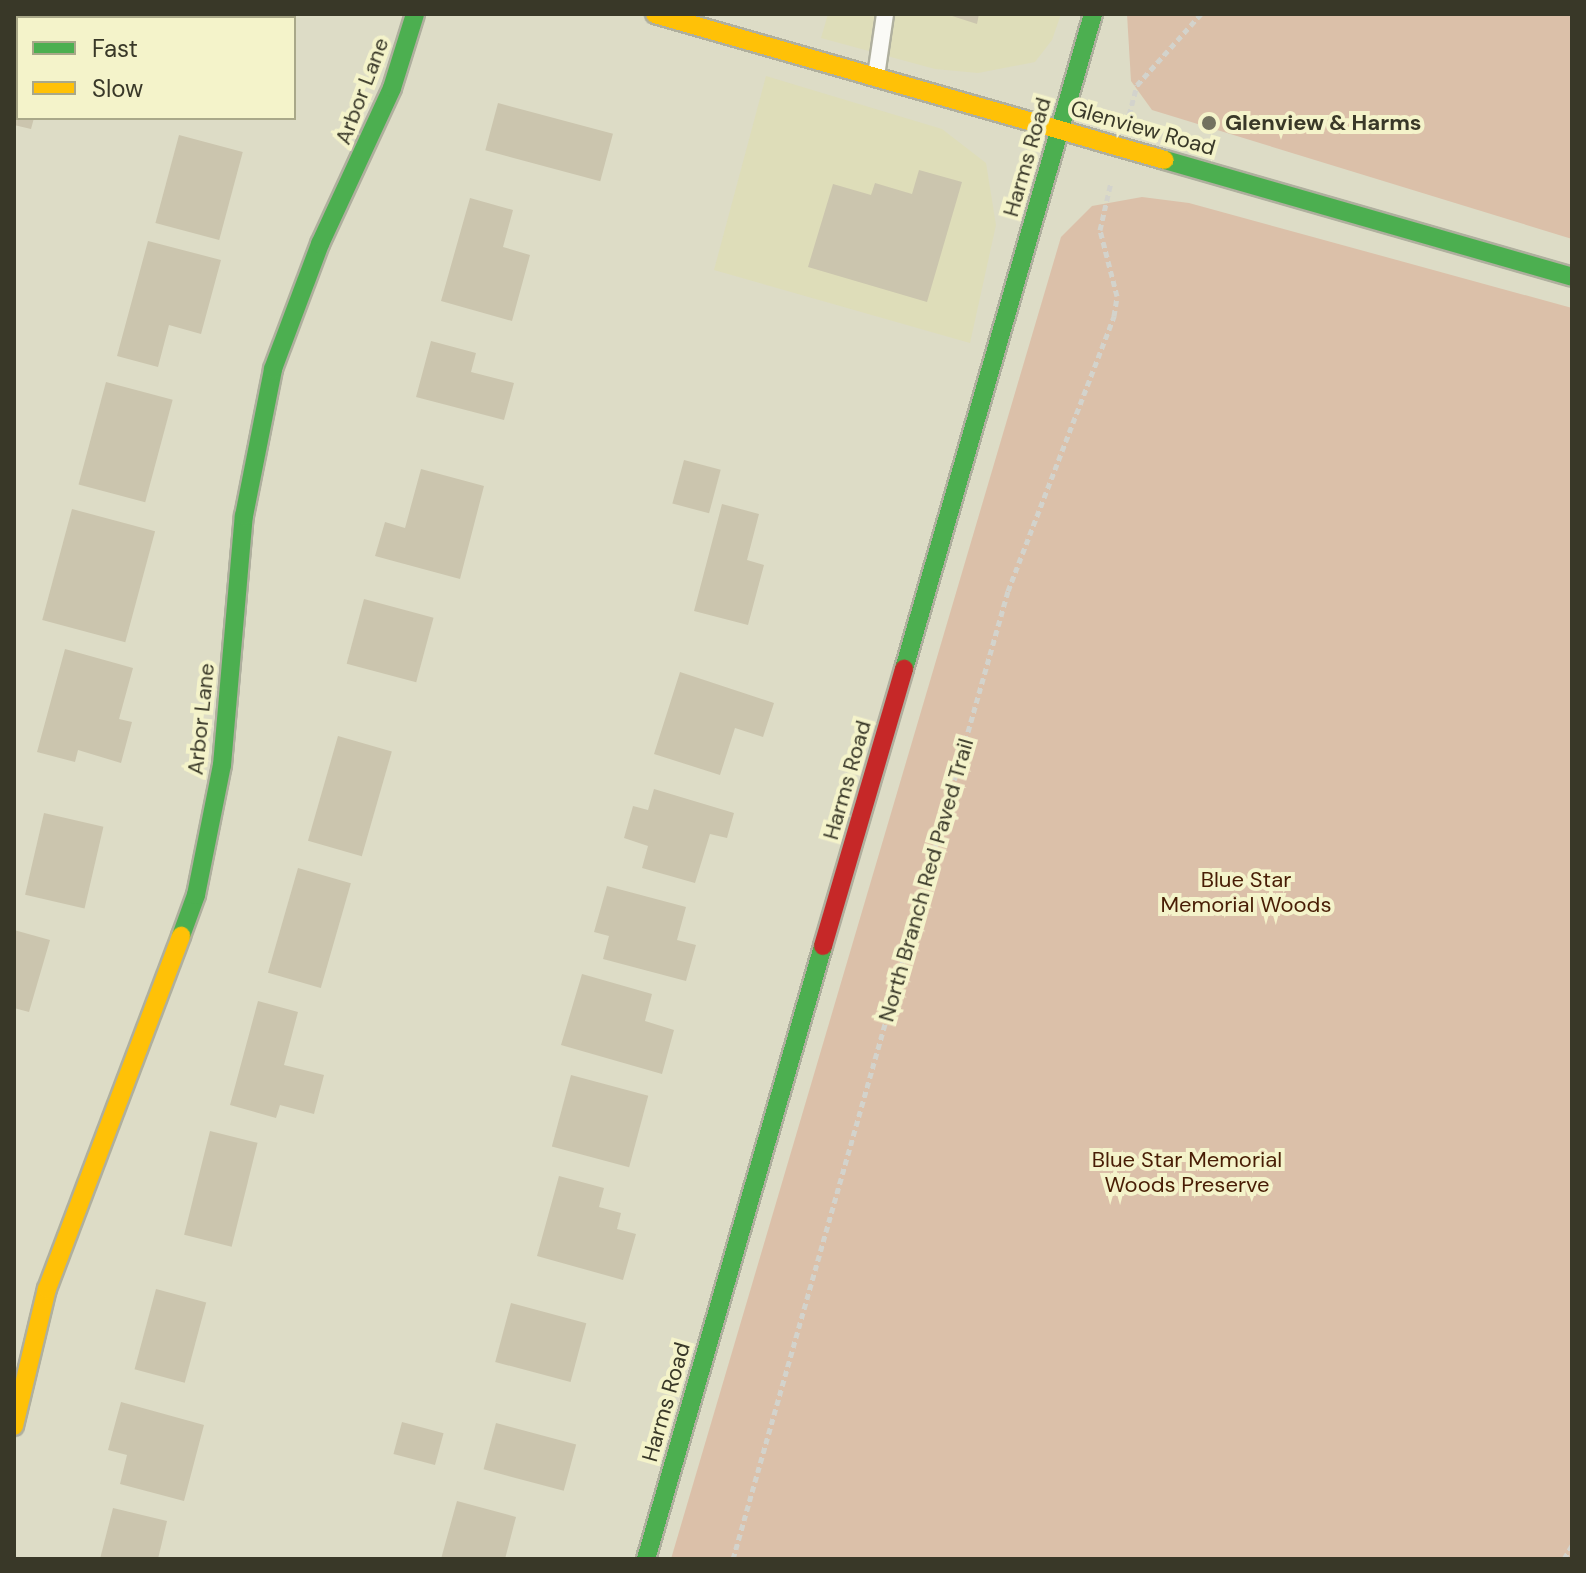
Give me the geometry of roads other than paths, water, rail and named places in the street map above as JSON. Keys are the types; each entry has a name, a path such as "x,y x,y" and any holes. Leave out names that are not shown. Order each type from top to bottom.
{"main road":[{"name":"Arbor Lane","path":"14,1426 47,1289 196,895 222,765 244,516 273,369 320,244 392,88 415,14"},
{"name":"Glenview Road","path":"655,14 1572,277"},
{"name":"Harms Road","path":"646,1559 1093,14"}],"lane":[{"path":"875,77 885,14"}],"place":[{"name":"Glenview & Harms","path":"1209,123"}],"park label":[{"name":"Blue Star Memorial Woods","path":"1246,892"},
{"name":"Blue Star Memorial Woods Preserve","path":"1187,1172"}]}
